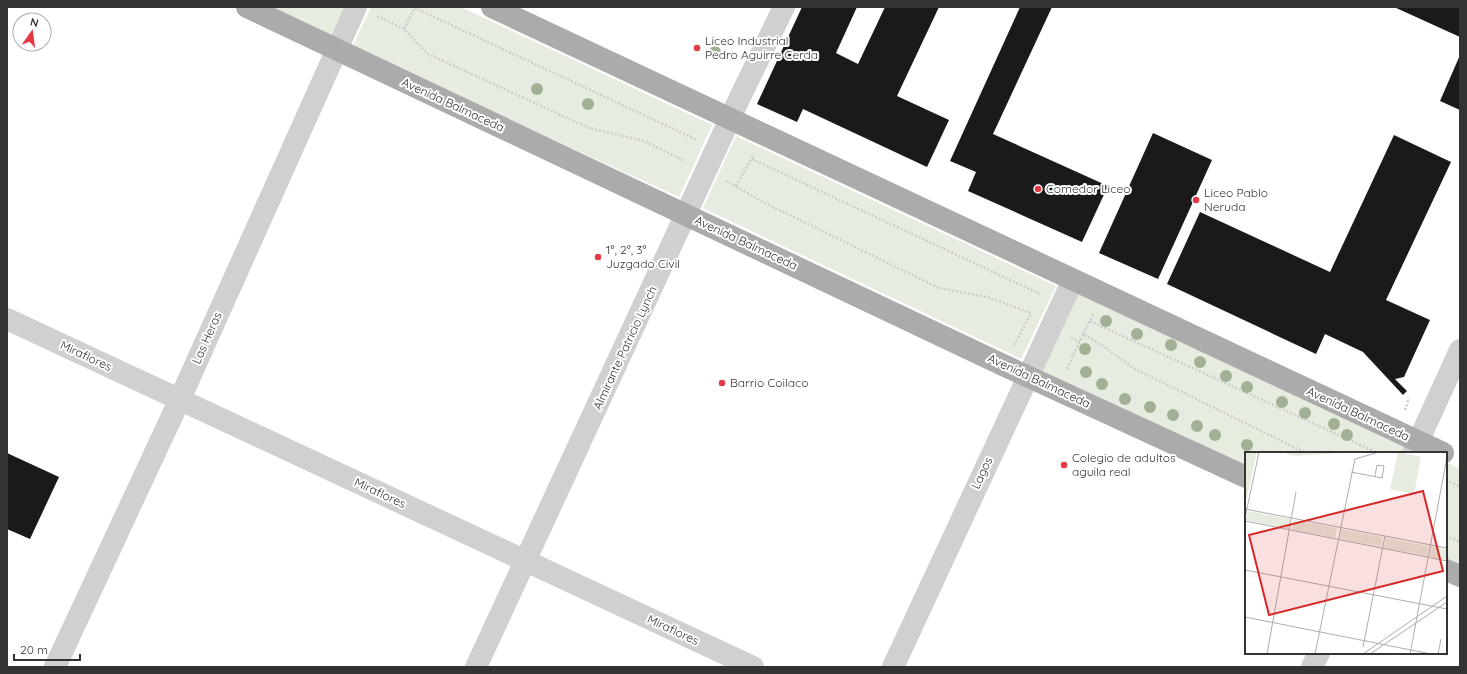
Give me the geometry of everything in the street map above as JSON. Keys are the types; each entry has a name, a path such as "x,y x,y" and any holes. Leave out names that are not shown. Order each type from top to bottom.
{"main road":[{"name":"Avenida Balmaceda","path":"247,7 1003,365 1245,477"},
{"name":"Avenida Balmaceda","path":"492,7 1073,280 1416,447 1438,452"},
{"path":"1447,455 1460,461"},
{"path":"1447,570 1460,576"}],"street":[{"name":"Las Heras","path":"55,667 180,400 356,7"},
{"name":"Almirante Patricio Lynch","path":"476,667 730,119 784,7"},
{"name":"Lagos","path":"893,667 1073,280"},
{"name":"Miraflores","path":"7,319 753,667"},
{"path":"1416,447 1460,350"},
{"path":"1312,667 1318,654"}],"path":[{"path":"404,30 415,7 698,140"},
{"path":"376,15 404,30 428,54 589,128 644,141 687,162"},
{"path":"763,134 752,159 736,186 777,209 939,288 987,297 1031,313 1003,365"},
{"path":"752,159 1040,294"},
{"path":"1057,390 1090,321 1376,452"},
{"path":"1083,334 1103,346 1135,369 1304,452"},
{"path":"1447,480 1460,487"},
{"path":"1447,536 1460,542"}],"shaded area":[{"path":"265,7 344,7 329,39"},
{"path":"371,7 461,7 712,125 679,197 352,48"},
{"path":"736,136 1056,286 1021,359 703,208"},
{"path":"1078,293 1404,446 1401,452 1245,452 1245,467 1041,371"},
{"path":"1447,462 1460,469 1460,569 1447,563"}],"building":[{"path":"802,7 857,7 836,53 858,64 885,7 939,7 897,96 949,120 927,167 803,109 797,122 757,104"},
{"name":"Comedor Liceo","path":"1020,7 1052,7 993,134 1108,186 1082,242 968,191 976,172 950,161"},
{"path":"1394,7 1460,7 1460,37"},
{"path":"1460,55 1460,110 1440,101"},
{"path":"1153,133 1212,160 1158,279 1099,253"},
{"path":"1394,135 1451,162 1386,300 1430,320 1404,377 1395,379 1407,391 1403,395 1363,352 1325,334 1316,354 1167,284 1200,212 1330,272"},
{"path":"7,453 59,477 30,539 7,529"}],"place":[{"name":"Liceo Industrial Pedro Aguirre Cerda","path":"697,48"},
{"name":"Comedor Liceo","path":"1038,189"},
{"name":"Liceo Pablo Neruda","path":"1196,200"},
{"name":"1°, 2°, 3° Juzgado Civil","path":"598,257"},
{"name":"Barrio Coilaco","path":"722,383"},
{"name":"Colegio de adultos aguila real","path":"1064,465"}]}
